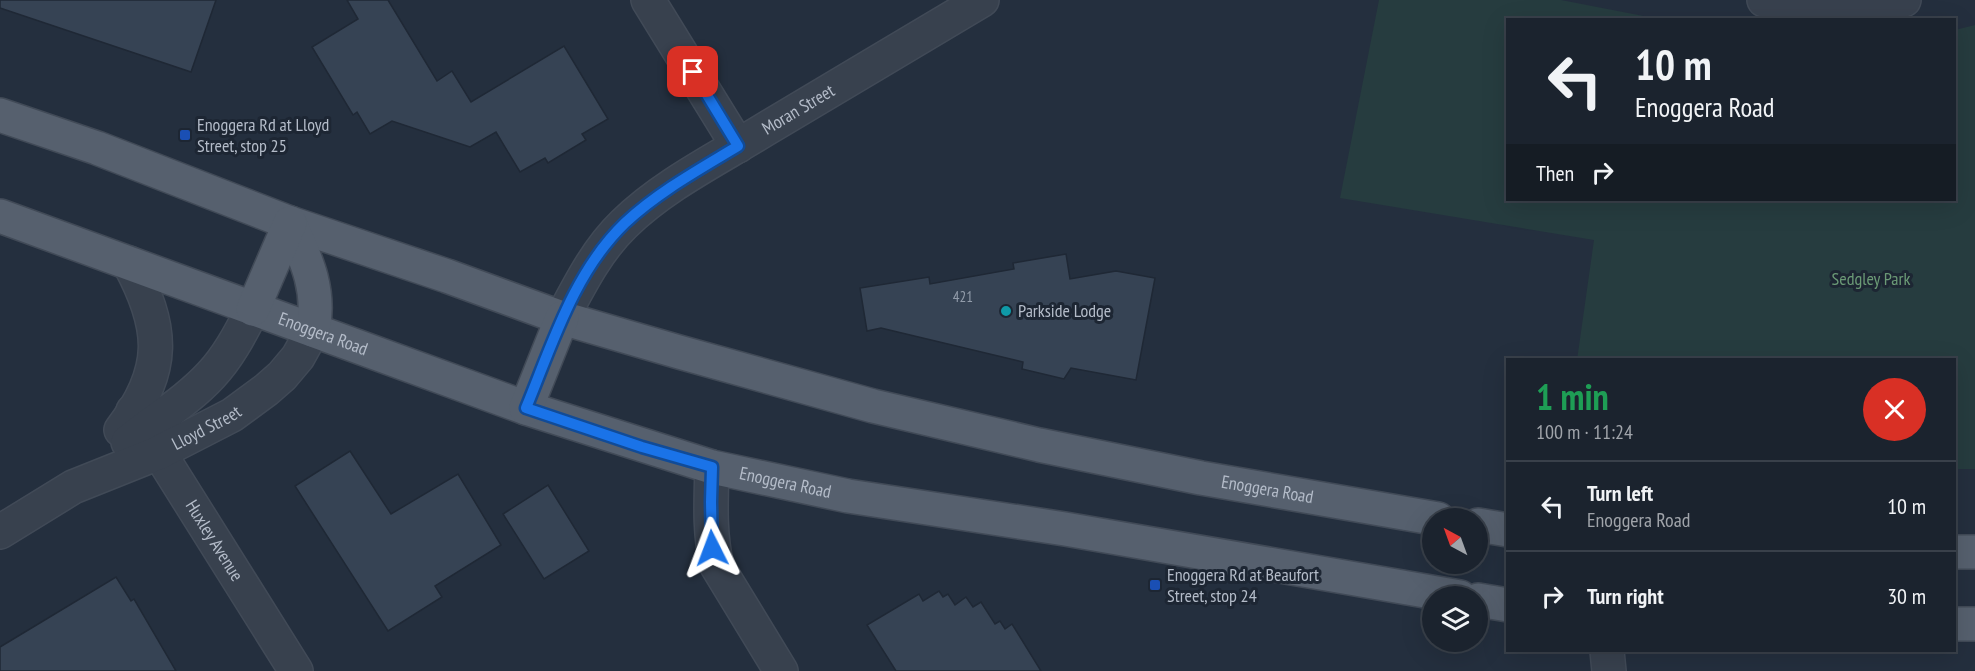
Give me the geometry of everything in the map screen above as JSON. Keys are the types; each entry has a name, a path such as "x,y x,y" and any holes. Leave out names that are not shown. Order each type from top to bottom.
{"main road":[{"name":"Enoggera Road","path":"0,115 97,148 290,223 562,318 679,352 873,406 1028,442 1201,478 1422,516"},
{"name":"Enoggera Road","path":"0,216 526,408 642,447 712,467 848,496 1065,529 1422,590"},
{"path":"253,309 290,223"},
{"path":"290,223 316,291 316,317 313,330"},
{"path":"526,408 562,318"},
{"path":"1488,527 1506,530"},
{"path":"1956,552 1975,552"},
{"path":"1488,602 1506,605"},
{"path":"1956,624 1975,624"}],"street":[{"path":"648,0 738,146"},
{"name":"Moran Street","path":"562,318 593,262 625,223 676,184 982,0"},
{"path":"1764,0 1810,9 1838,11 1867,9 1904,0"},
{"name":"Lloyd Street","path":"0,532 73,487 145,431 156,338 150,309 129,263"},
{"path":"145,431 211,376 228,354 253,309"},
{"name":"Lloyd Street","path":"73,487 109,446 145,431 225,419 266,390 298,357 313,330"},
{"name":"Huxley Avenue","path":"145,431 296,671"},
{"path":"712,467 711,529 712,548 717,566 781,671"},
{"path":"1607,652 1609,671"}],"green space":[{"name":"Sedgley Park","path":"1379,0 1561,0 1654,18 1506,18 1506,201 1956,201 1956,30 1975,25 1975,469 1956,469 1956,358 1577,358 1594,240 1340,198"}],"building":[{"path":"0,0 216,0 191,72 0,8"},
{"path":"347,0 388,0 437,81 452,71 471,102 564,46 608,119 582,134 586,140 548,163 545,158 520,172 496,132 470,147 392,121 370,134 357,112 353,115 312,47 358,19"},
{"name":"Parkside Lodge","path":"1066,254 1070,279 1116,271 1155,278 1136,380 1071,368 1064,379 1022,369 1023,362 881,328 867,331 860,288 929,277 930,284 1014,269 1013,263"},
{"path":"350,451 391,514 458,474 501,545 435,586 442,597 388,631 295,486"},
{"path":"548,485 589,551 544,579 503,514"},
{"path":"116,577 131,601 134,599 176,671 0,671 0,647"},
{"path":"939,591 943,597 948,594 955,605 966,597 973,607 981,602 995,624 1000,621 1005,629 1012,624 1041,671 896,671 867,625 919,594 923,601"}],"place":[{"name":"Enoggera Rd at Lloyd Street, stop 25","path":"185,135"},
{"name":"Parkside Lodge","path":"1006,311"},
{"name":"Enoggera Rd at Beaufort Street, stop 24","path":"1155,585"}],"route":[{"path":"693,72 738,146 649,203 625,223 604,247 588,269 562,318 526,408 642,447 712,467 712,548"}]}
